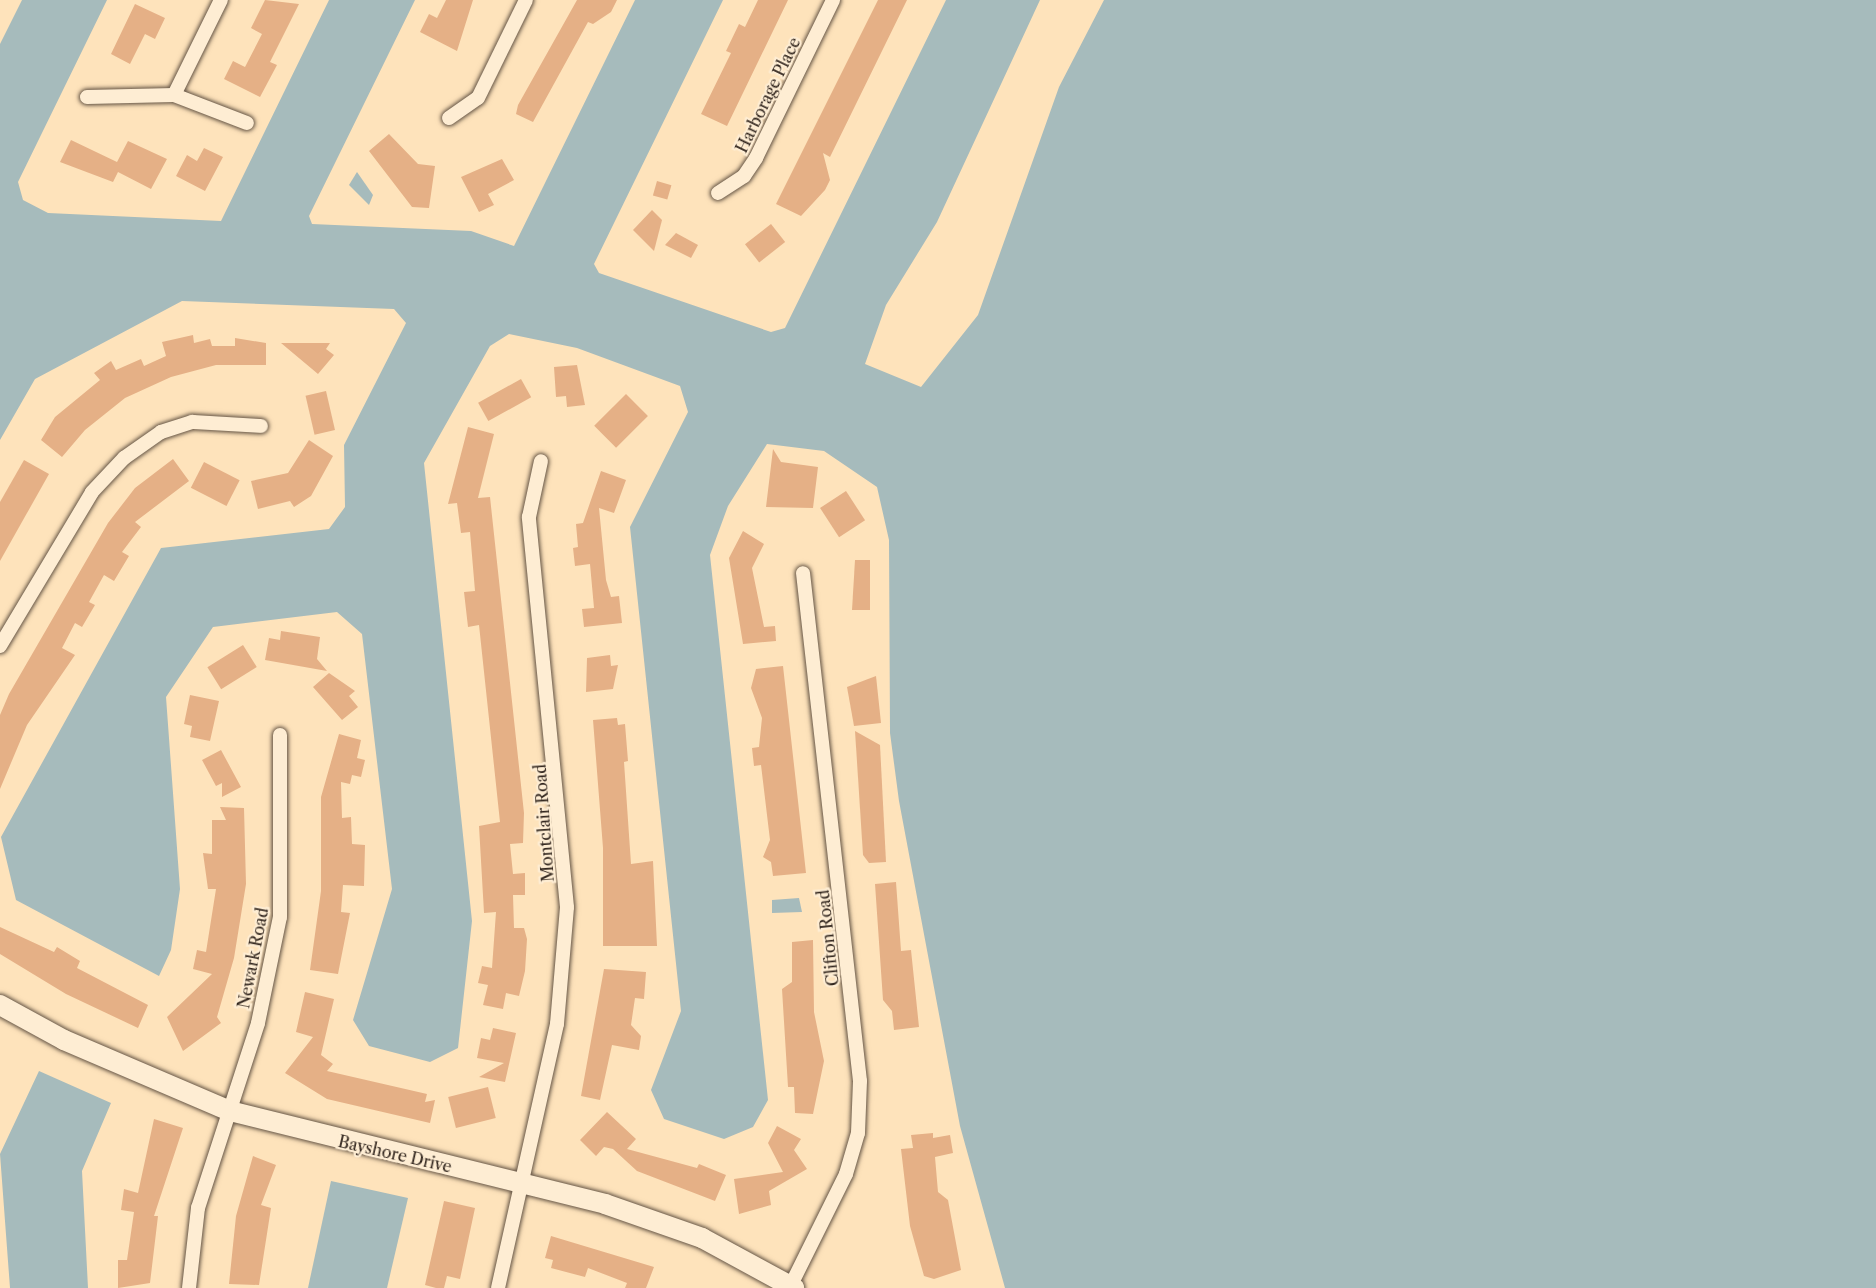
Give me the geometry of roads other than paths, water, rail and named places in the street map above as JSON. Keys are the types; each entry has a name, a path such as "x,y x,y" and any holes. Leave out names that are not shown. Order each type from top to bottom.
{"street":[{"path":"174,95 221,0"},
{"path":"449,118 478,98 526,0"},
{"name":"Harborage Place","path":"718,193 750,167 833,0"},
{"path":"87,97 174,95 247,123"},
{"path":"0,646 92,492 124,458 161,432 192,422 261,426"},
{"name":"Montclair Road","path":"498,1288 525,1183 557,1024 567,907 529,517 541,461"},
{"name":"Clifton Road","path":"792,1287 846,1174 858,1133 860,1082 803,573"},
{"name":"Newark Road","path":"189,1288 198,1208 258,1023 280,917 280,735"},
{"name":"Bayshore Drive","path":"0,1005 64,1040 230,1111 312,1136 525,1183 702,1238 792,1287"}]}
